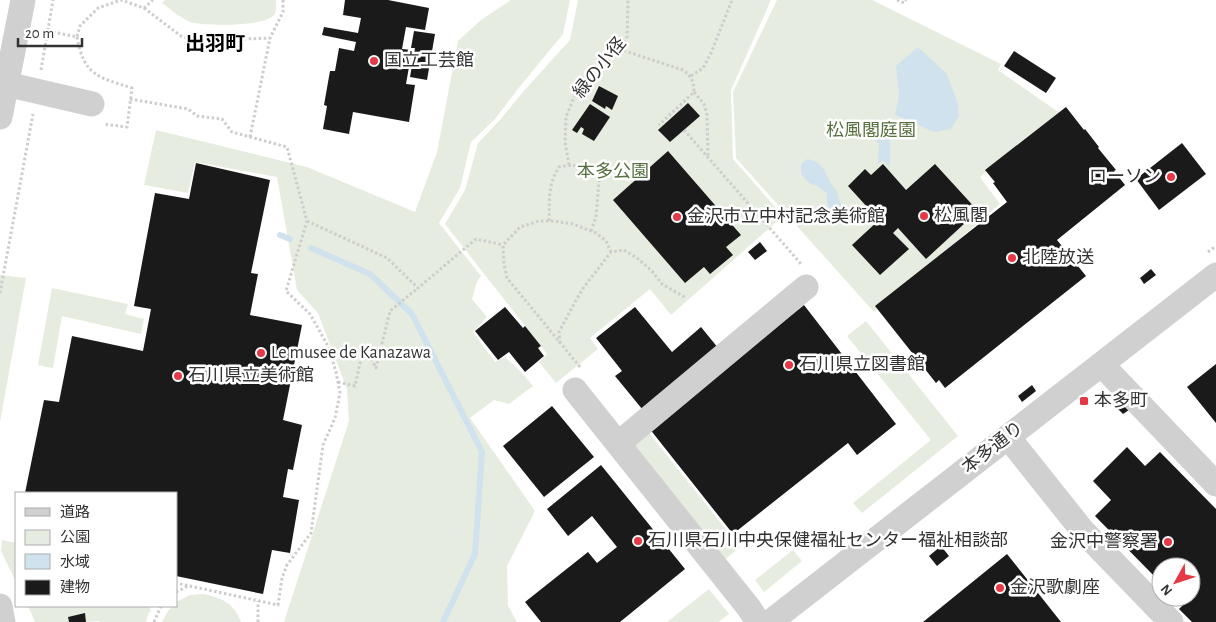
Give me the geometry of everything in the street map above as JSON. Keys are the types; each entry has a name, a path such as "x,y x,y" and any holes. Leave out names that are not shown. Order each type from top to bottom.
{"street":[{"path":"0,117 3,83 23,0"},
{"path":"3,83 92,104"},
{"name":"本多通り","path":"770,622 1216,275"},
{"path":"618,443 806,287"},
{"path":"1102,365 1216,484"},
{"path":"575,390 749,608 758,622"},
{"path":"1008,437 1082,530 1171,622"},
{"path":"0,606 3,622"}],"path":[{"path":"40,74 53,0"},
{"path":"48,31 77,37 80,26 98,8 121,0 144,8 181,36 195,41 270,38"},
{"path":"144,8 153,0"},
{"path":"250,137 270,38 283,12 283,0"},
{"name":"緑の小径","path":"569,165 565,142 566,117 577,90 627,40 628,0"},
{"path":"691,76 703,68 711,54 732,0"},
{"path":"897,0 904,3 906,0"},
{"path":"619,49 683,70 691,76 694,92 704,104 707,115 708,159"},
{"path":"659,124 671,116 694,92"},
{"path":"130,99 188,109 197,116 222,119 232,132 286,147 308,221 286,291 310,314 328,346 340,393 335,418 323,445 311,533 287,565 282,578 278,605 178,583"},
{"path":"0,293 33,112"},
{"path":"684,130 810,274 811,279 806,287"},
{"path":"549,221 550,187 554,175 559,167 569,165 581,166 593,173 599,180 596,217 591,231"},
{"path":"308,221 386,258 418,288"},
{"path":"611,252 606,241 596,233 573,224 549,221 539,221 520,227 503,245 504,264 508,278 560,343 559,332 575,302 611,252 624,250 638,258 662,284 686,298"},
{"path":"338,382 355,386 364,345 376,368 390,311 476,239 503,245"},
{"path":"178,591 189,586"},
{"path":"258,601 258,622"},
{"path":"154,622 161,607"}],"green space":[{"path":"165,0 276,0 276,12 268,19 246,24 218,25 195,23 181,17 162,3"},
{"path":"511,0 570,0 563,34 496,118 471,142 460,188 439,223 481,276 477,282 472,299 487,317 473,332 495,362 505,357 533,386 509,404 494,400 470,418 535,511 507,566 508,606 517,622 284,622 349,421 347,389 318,313 297,290 277,177 195,162 188,193 144,185 156,130 307,167 415,212 437,152 458,41 481,20"},
{"name":"本多公園","path":"578,0 771,0 731,90 733,159 783,216 671,315 650,289 590,338 598,349 556,383 539,362 547,354 445,224 465,190 478,143 570,40"},
{"name":"松風閣庭園","path":"777,0 872,0 1001,64 998,70 1061,114 980,177 1000,204 874,312 736,158 733,92"},
{"path":"0,275 26,278 0,422"},
{"path":"52,288 128,304 125,314 144,319 141,334 62,316 53,368 38,365"},
{"path":"866,321 958,436 862,513 853,503 931,440 847,336"},
{"path":"649,433 740,547 722,562 630,448"},
{"path":"2,540 15,543 15,580 1,551"},
{"path":"793,550 802,561 764,592 755,580"},
{"path":"709,589 729,614 718,622 667,622"},
{"path":"203,594 227,602 235,610 241,622 162,622 172,607 178,607 178,601 190,595"},
{"path":"28,607 149,607 151,612 149,612 146,622 86,622 85,613 68,617 69,622 35,622"}],"water":[{"path":"918,47 947,74 958,104 959,116 951,129 934,132 895,115 899,96 896,66"},
{"path":"874,119 888,135 890,149 889,167 883,160 878,164 879,144 868,130 869,122"},
{"path":"807,159 815,161 823,168 837,192 842,208 837,216 832,216 828,208 827,193 809,183 801,174 801,165"}],"building":[{"name":"国立工芸館","path":"345,0 388,0 429,8 425,30 406,27 402,49 412,50 406,84 415,85 409,122 353,112 349,134 323,129 327,106 324,105 330,71 335,71 339,48 354,51 356,42 322,35 324,27 358,33 361,18 343,15"},
{"path":"414,31 435,34 427,80 410,77 415,48 411,48"},
{"path":"1014,51 1056,78 1046,93 1004,66"},
{"path":"599,86 618,96 612,110 606,106 605,109 592,101"},
{"path":"688,103 700,116 670,142 658,130"},
{"path":"590,104 610,117 594,141 582,134 584,129 581,127 577,133 572,130"},
{"name":"北陸放送","path":"1066,107 1099,147 1125,185 1057,240 1086,276 945,388 939,380 936,383 875,306 1007,202 985,170"},
{"name":"ローソン","path":"1182,143 1206,174 1159,210 1136,179"},
{"name":"金沢市立中村記念美術館","path":"668,151 741,235 726,247 733,255 710,274 704,267 685,283 613,200"},
{"name":"石川県立美術館","path":"196,163 270,180 251,273 258,274 250,315 302,325 283,420 302,425 293,470 288,469 283,497 299,500 290,553 272,550 263,594 178,576 178,492 25,492 44,400 59,402 72,336 143,351 151,309 134,306 155,193 189,199"},
{"name":"松風閣","path":"883,164 906,190 935,164 978,211 926,259 898,228 893,233 909,249 880,275 852,245 879,220 848,186 865,169 871,175"},
{"path":"760,242 767,251 755,260 748,252"},
{"path":"1151,269 1156,275 1144,284 1140,278"},
{"name":"石川県立図書館","path":"804,305 896,424 857,455 848,443 733,534 649,428"},
{"path":"505,307 523,328 525,326 541,346 538,348 544,356 525,372 509,352 498,360 475,331"},
{"path":"635,307 672,352 701,327 723,354 647,415 615,376 622,371 596,338"},
{"path":"1216,364 1216,423 1187,387"},
{"path":"1032,385 1036,391 1022,402 1018,396"},
{"path":"1122,403 1129,410 1123,414 1117,408"},
{"path":"552,406 594,457 544,497 503,446"},
{"name":"金沢中警察署","path":"1127,447 1145,466 1160,452 1216,509 1216,622 1192,622 1179,609 1181,607 1201,607 1201,557 1151,557 1151,573 1095,516 1111,500 1093,481"},
{"name":"石川県石川中央保健福祉センター福祉相談部","path":"601,465 685,569 620,622 541,622 525,602 588,552 597,563 617,547 592,516 568,536 547,509"},
{"path":"941,546 949,556 937,566 929,556"},
{"name":"金沢歌劇座","path":"1007,554 1061,622 923,622"},
{"path":"85,613 86,622 69,622 68,617"}],"waterway":[{"path":"280,235 290,239"},
{"path":"311,248 370,274 412,314 482,452 475,554 443,622"}],"place":[{"name":"国立工芸館","path":"374,61"},
{"name":"ローソン","path":"1171,177"},
{"name":"松風閣","path":"924,216"},
{"name":"金沢市立中村記念美術館","path":"677,217"},
{"name":"北陸放送","path":"1012,258"},
{"name":"Le musee de Kanazawa","path":"261,353"},
{"name":"石川県立図書館","path":"789,365"},
{"name":"石川県立美術館","path":"178,376"},
{"name":"本多町","path":"1084,401"},
{"name":"石川県石川中央保健福祉センター福祉相談部","path":"638,541"},
{"name":"金沢中警察署","path":"1168,542"},
{"name":"金沢歌劇座","path":"1000,588"}],"district":[{"name":"出羽町","path":"215,44"}]}
